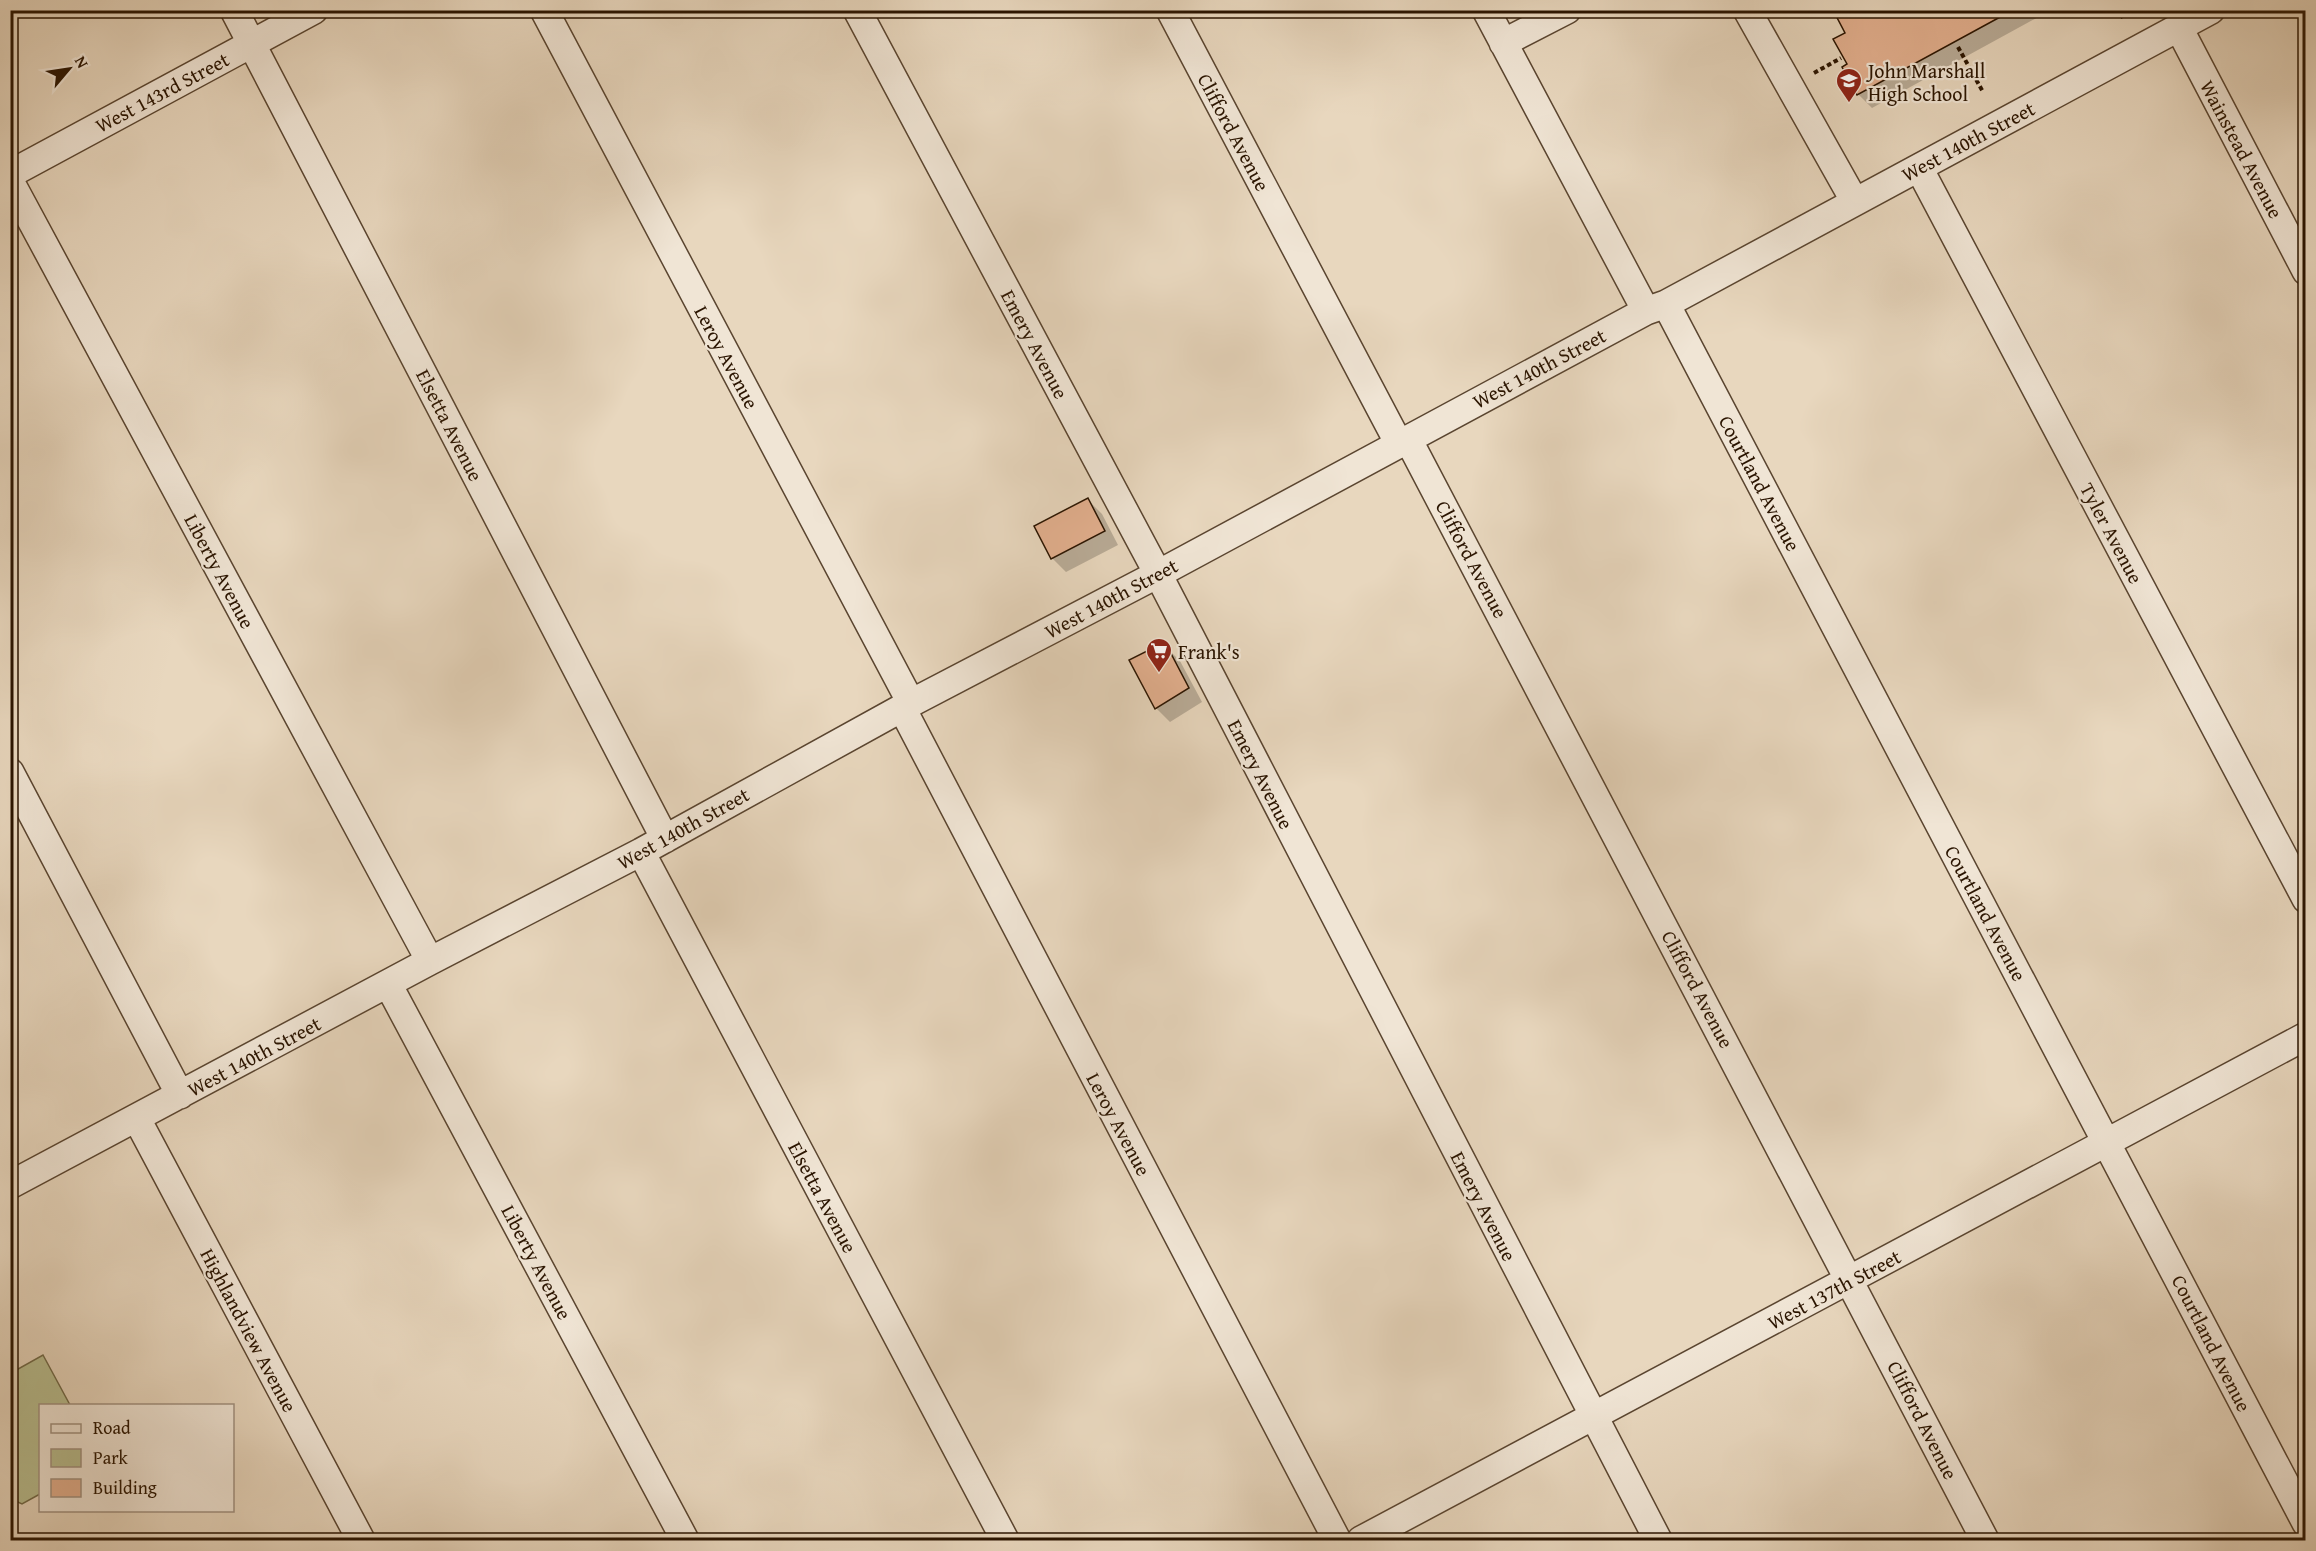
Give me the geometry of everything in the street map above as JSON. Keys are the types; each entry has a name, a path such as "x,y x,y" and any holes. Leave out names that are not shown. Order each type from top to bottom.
{"street":[{"name":"Elsetta Avenue","path":"234,10 665,839"},
{"name":"West 143rd Street","path":"10,174 315,10"},
{"name":"Leroy Avenue","path":"544,10 1337,1540"},
{"name":"Emery Avenue","path":"857,10 1158,574 1658,1540"},
{"name":"Clifford Avenue","path":"1170,10 1404,441 1851,1281 1985,1540"},
{"name":"Courtland Avenue","path":"1486,10 1656,307 2108,1142 2306,1523"},
{"path":"1503,43 1567,10"},
{"path":"1747,10 1856,202"},
{"name":"West 140th Street","path":"10,1185 430,961 641,852 906,705 1158,574 2211,10"},
{"name":"Wainstead Avenue","path":"2179,28 2306,271"},
{"name":"Tyler Avenue","path":"1919,168 2306,899"},
{"name":"Liberty Avenue","path":"10,181 430,961"},
{"path":"10,772 180,1095"},
{"name":"Elsetta Avenue","path":"641,852 1005,1540"},
{"name":"Liberty Avenue","path":"388,984 685,1540"},
{"name":"West 137th Street","path":"1361,1540 1851,1281 2306,1036"},
{"name":"Highlandview Avenue","path":"137,1119 361,1540"}],"path":[{"path":"2119,10 2123,18"},
{"path":"1958,47 1983,93"},
{"path":"1814,73 1841,58"}],"green space":[{"path":"43,1355 69,1404 39,1404 39,1495 22,1504 11,1499 11,1373"}],"building":[{"path":"1833,10 2013,10 1857,95 1842,67 1847,64 1833,39 1845,33"},
{"path":"1088,498 1105,531 1051,559 1034,526"},
{"name":"Frank's","path":"1159,645 1167,646 1189,688 1155,709 1129,660"}],"place":[{"name":"John Marshall High School","path":"1849,104"},
{"name":"Frank's","path":"1159,674"}]}
